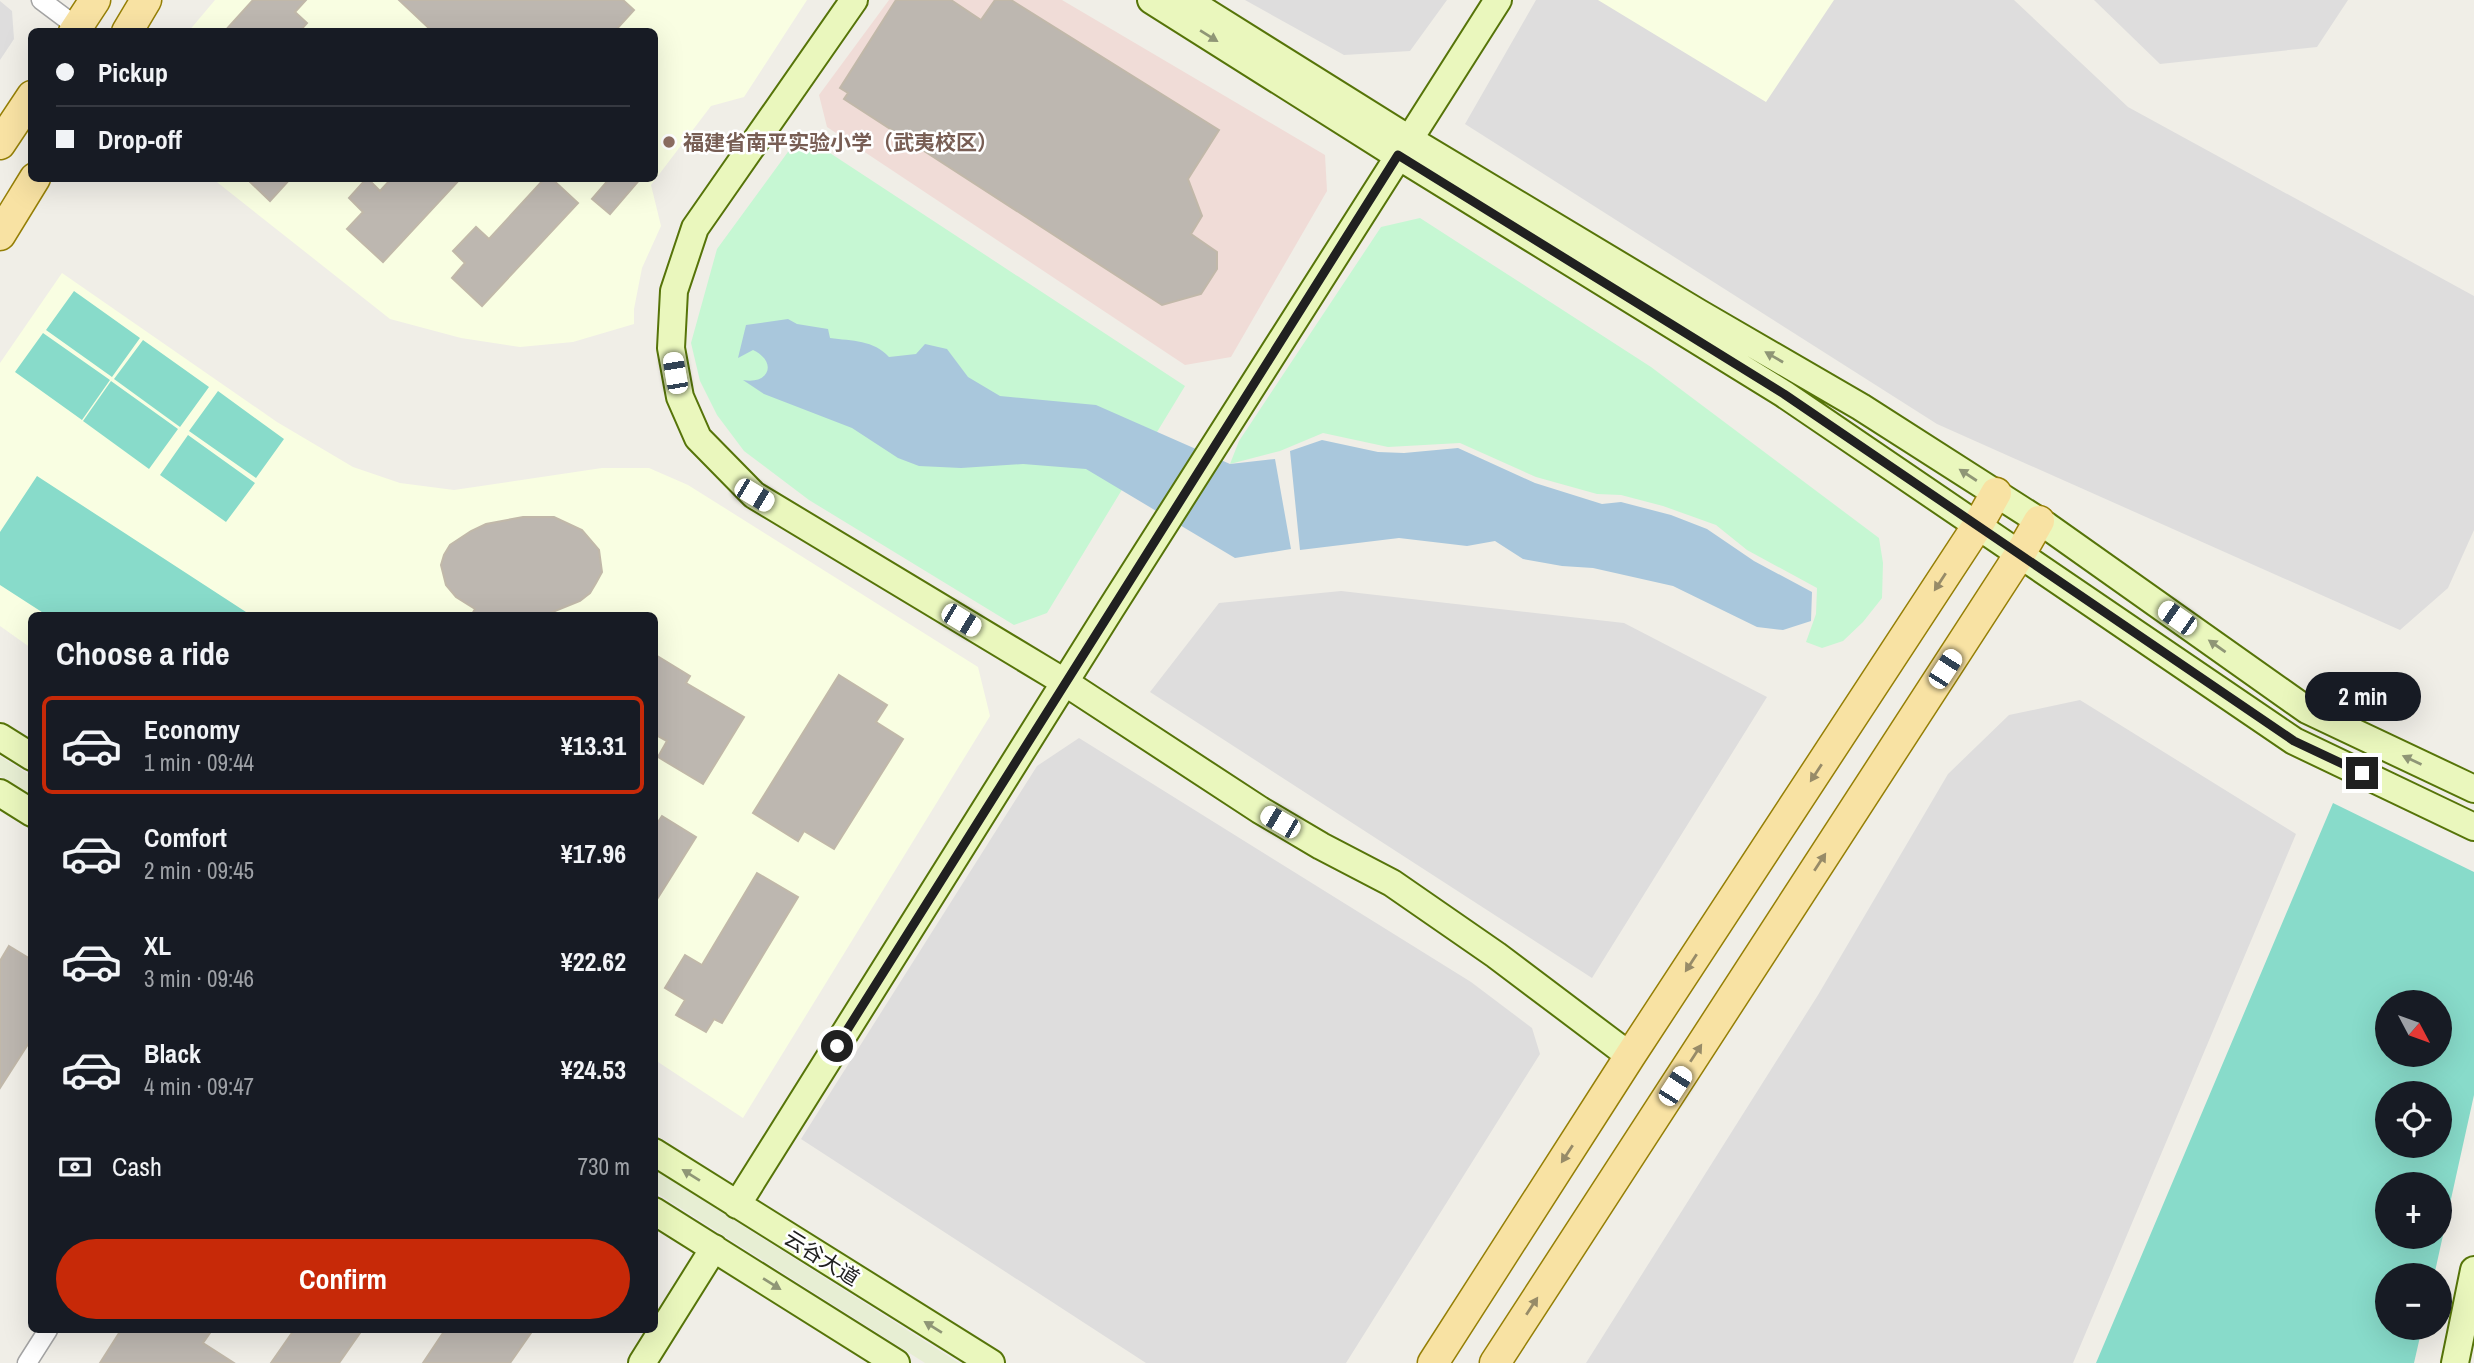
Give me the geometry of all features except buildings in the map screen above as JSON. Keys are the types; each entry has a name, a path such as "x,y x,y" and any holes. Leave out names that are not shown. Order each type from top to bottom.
{"main road":[{"path":"76,28 94,0"},
{"path":"129,28 146,0"},
{"path":"854,0 695,228 674,291 671,348 680,397 698,438 754,495 1060,679 1260,810 1392,884 1506,963 1630,1056"},
{"path":"1151,0 1861,407 2039,521 2307,710 2474,789"},
{"path":"1186,0 1398,144 1784,394 2294,741 2474,827"},
{"path":"732,1201 1398,144 1481,0"},
{"path":"1398,144 1498,0"},
{"path":"0,144 28,102"},
{"path":"0,235 33,182"},
{"path":"1433,1363 1630,1056 1978,525 1996,493"},
{"path":"1495,1363 2039,521"},
{"path":"0,737 28,754"},
{"path":"0,793 28,810"},
{"name":"云谷大道","path":"658,1155 991,1363"},
{"path":"658,1213 896,1363"},
{"path":"658,1307 707,1244"},
{"path":"642,1363 707,1244"},
{"path":"2455,1363 2474,1270"},
{"path":"623,1363 642,1333"}],"street":[{"path":"41,0 74,28"},
{"path":"27,1363 46,1333"}],"shaded area":[{"name":"福建省南平实验小学（武夷校区）","path":"215,0 807,0 744,97 711,106 658,176 658,28 191,28"},
{"path":"889,0 1062,0 1325,155 1327,191 1231,357 1185,365 827,127 819,95"},
{"path":"1245,0 1447,0 1410,51 1344,55"},
{"path":"1536,0 2014,0 2128,107 2474,296 2474,530 2448,588 2400,630 1937,424 1465,124"},
{"path":"1598,0 1834,0 1766,102"},
{"path":"2094,0 2348,0 2317,47 2160,64"},
{"path":"0,1 12,11 14,39 0,60"},
{"name":"福建省南平实验小学（武夷校区）","path":"217,182 653,182 651,185 661,226 642,268 634,309 634,324 573,342 520,347 461,338 390,319"},
{"path":"62,273 277,422 353,467 400,483 454,490 602,468 649,468 688,485 978,667 990,716 743,1118 658,1062 658,612 28,612 28,646 0,626 0,363"},
{"path":"74,291 140,338 112,377 46,330"},
{"path":"788,319 797,324 828,329 830,338 870,344 889,357 916,354 925,344 947,349 968,377 1000,396 1096,405 1230,464 1275,459 1291,549 1235,558 1086,469 1023,464 961,468 919,466 898,458 852,428 764,394 743,380 759,379 764,376 768,366 766,360 753,350 738,358 746,325"},
{"path":"43,333 110,380 82,420 15,372"},
{"path":"143,340 209,387 180,427 114,379"},
{"path":"111,381 178,429 149,469 83,421"},
{"path":"218,391 284,439 256,478 189,431"},
{"path":"188,435 255,483 226,522 160,475"},
{"path":"1322,440 1378,452 1404,453 1458,448 1535,483 1602,504 1621,502 1671,515 1707,529 1754,561 1812,592 1811,621 1783,630 1757,627 1673,586 1593,568 1523,559 1495,541 1467,546 1399,538 1300,550 1290,451"},
{"path":"37,476 246,612 42,612 0,585 0,532"},
{"path":"1341,591 1624,623 1767,697 1592,978 1150,692 1219,603"},
{"path":"2080,700 2296,834 2073,1363 1586,1363 1818,995 1948,774 2009,715"},
{"path":"1079,738 1471,982 1532,1028 1540,1054 1346,1363 1146,1363 801,1139 1037,766"},
{"path":"0,756 28,774 28,794 0,776"},
{"path":"2333,803 2474,872 2474,1095 2452,1195 2452,1172 2375,1172 2375,1249 2440,1249 2437,1263 2375,1263 2375,1340 2419,1340 2414,1363 2096,1363"},
{"path":"658,1172 959,1363 925,1363 658,1194"}],"green space":[{"path":"801,134 1185,386 1047,613 1014,625 809,500 744,451 717,415 700,381 691,343 717,249"},
{"path":"1420,218 1651,367 1879,538 1883,563 1882,598 1863,622 1843,641 1822,648 1806,642 1816,614 1817,588 1747,550 1716,525 1663,506 1621,495 1597,494 1536,477 1460,443 1388,447 1323,433 1280,451 1230,464 1239,441 1381,227"}],"place":[{"name":"福建省南平实验小学（武夷校区）","path":"669,142"}],"route":[{"path":"837,1046 1398,155 1784,394 2294,741 2362,773"}]}
